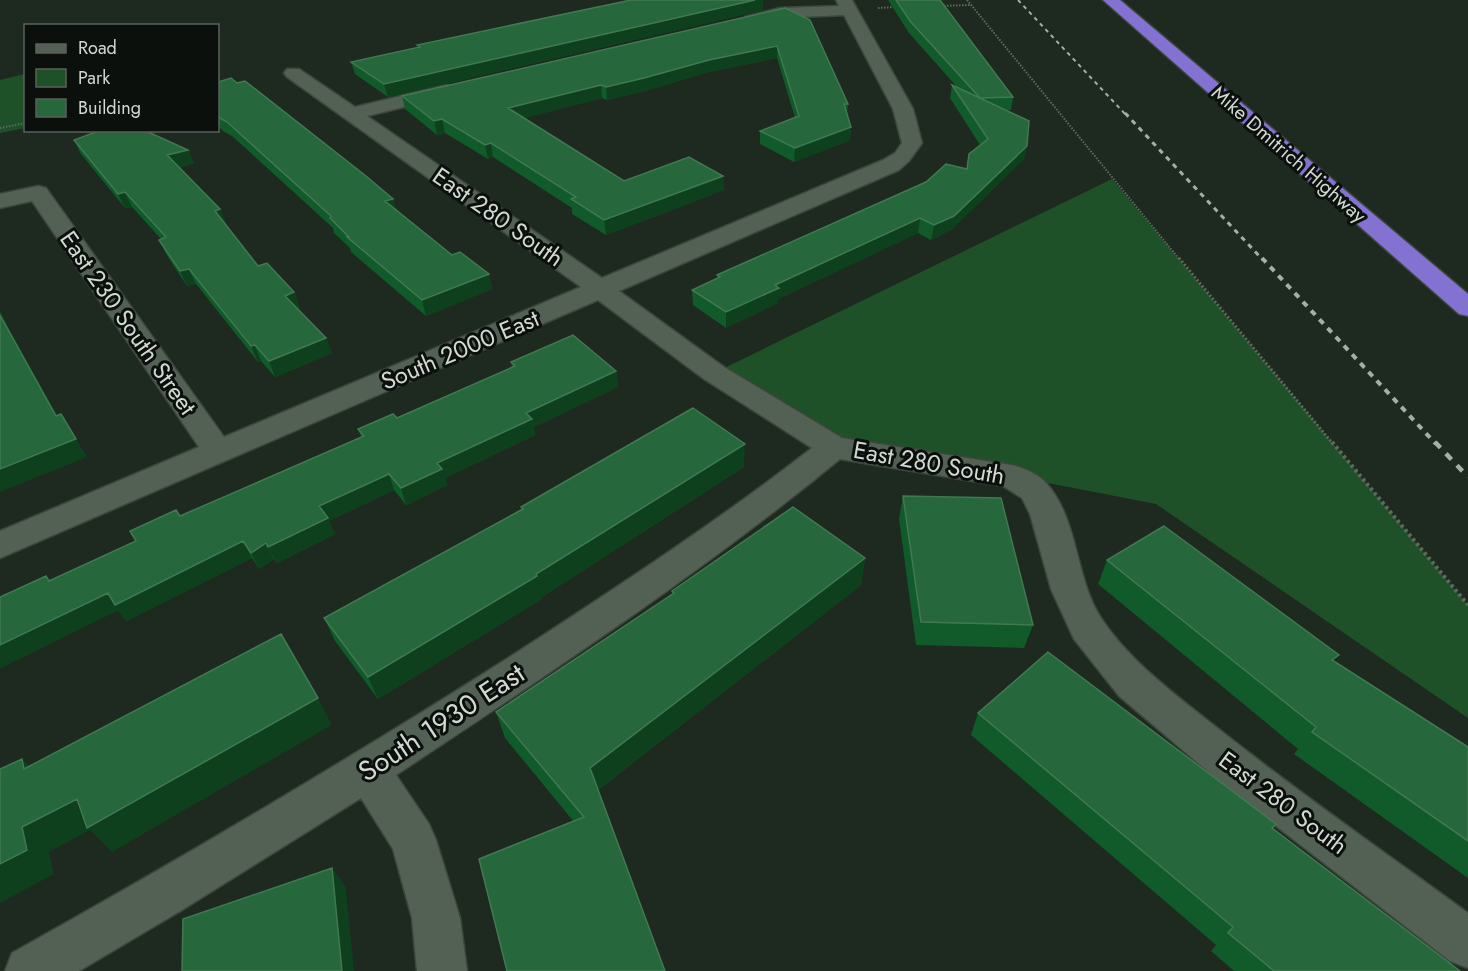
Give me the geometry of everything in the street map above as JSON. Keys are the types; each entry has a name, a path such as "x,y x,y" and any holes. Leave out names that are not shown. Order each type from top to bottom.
{"highway":[{"name":"Mike Dmitrich Highway","path":"1110,0 1468,309"}],"street":[{"path":"734,24 780,13 847,5"},
{"name":"South 2000 East","path":"0,544 877,172 902,157 912,143 903,109 847,5"},
{"name":"East 280 South","path":"293,73 601,289 714,373 834,447 1012,476 1035,491 1047,514 1070,589 1087,628 1133,684 1246,777 1468,943"},
{"path":"352,114 467,86"},
{"name":"East 230 South Street","path":"0,201 38,193 218,452"},
{"name":"South 1930 East","path":"30,971 158,899 368,771 523,669 730,527 834,447"},
{"path":"368,771 413,840 436,918 442,971"}],"path":[{"path":"967,0 1112,179 1468,605"},
{"path":"938,6 971,5"},
{"path":"872,8 905,7"},
{"path":"0,128 24,123"}],"green space":[{"path":"24,74 24,128 0,133 0,80"},
{"path":"1112,179 1468,605 1468,718 1156,504 1012,476 834,447 714,373"}],"building":[{"path":"631,0 755,0 384,84 351,62 420,47 417,45"},
{"path":"896,0 940,0 1013,97 980,98 910,21"},
{"path":"785,8 810,20 848,104 844,104 851,127 795,148 760,131 799,116 777,46 508,108 624,181 689,157 723,176 604,220 571,199 576,197 491,143 485,145 442,119 434,121 402,96"},
{"path":"231,78 237,83 245,81 366,176 393,199 385,201 452,255 460,252 489,274 422,300 347,237 349,237 330,218 331,216 227,122 219,118 219,82"},
{"path":"952,85 1029,121 1027,146 954,216 934,225 920,218 775,285 779,288 726,312 692,290 720,277 717,275 926,182 946,164 967,169 969,154 988,139"},
{"path":"96,132 148,132 188,150 167,155 220,209 215,211 258,266 267,263 294,292 285,296 326,338 269,361 255,345 251,346 189,269 180,271 159,240 166,237 125,192 118,194 74,140"},
{"path":"0,315 56,416 61,414 76,439 0,469"},
{"path":"573,335 616,371 526,413 532,419 437,463 442,469 401,488 389,474 319,506 328,518 268,547 266,543 251,553 243,541 115,605 108,593 0,645 0,597 46,576 49,581 136,541 130,531 176,510 180,516 364,436 358,429 393,414 397,418 515,366 511,362"},
{"path":"693,408 745,444 536,574 537,576 368,677 324,618 523,509 521,507"},
{"path":"903,496 1001,498 1033,625 921,622"},
{"path":"793,507 865,558 590,768 665,971 507,971 479,859 584,817 496,712 674,593 672,591"},
{"path":"1164,526 1339,655 1332,660 1468,747 1468,841 1312,732 1316,727 1107,560"},
{"path":"281,634 318,698 87,828 77,799 22,827 27,850 0,864 0,769 22,759 24,769"},
{"path":"1048,652 1276,824 1272,828 1460,971 1274,971 1228,933 1233,927 978,713"},
{"path":"332,868 342,971 182,971 183,919"}],"railway":[{"path":"1018,0 1126,115"},
{"path":"1125,113 1263,260"},
{"path":"1262,258 1436,444"},
{"path":"1435,442 1468,477"}]}
